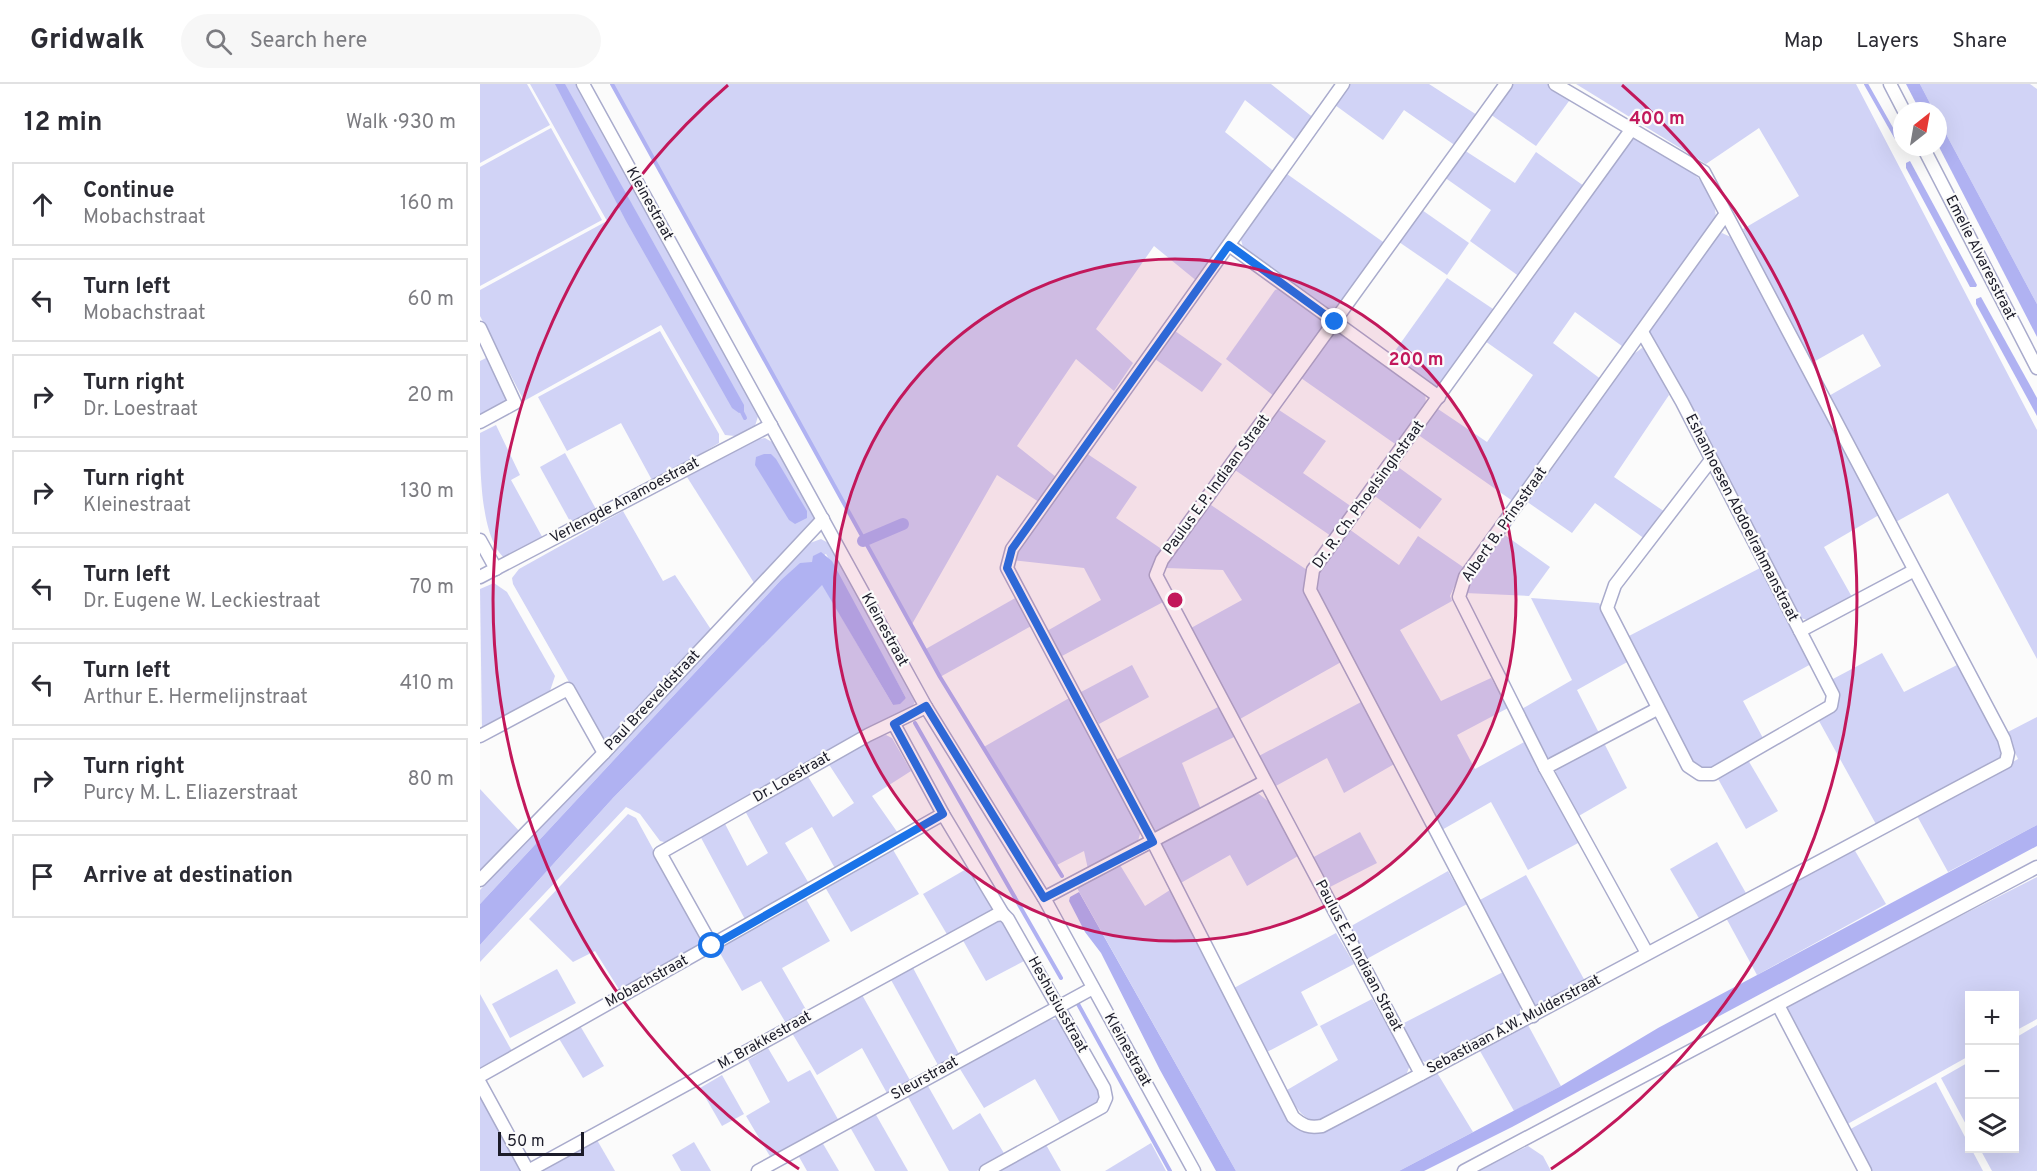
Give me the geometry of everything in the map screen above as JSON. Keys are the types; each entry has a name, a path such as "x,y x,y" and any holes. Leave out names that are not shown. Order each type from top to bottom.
{"street":[{"name":"Kleinestraat","path":"583,84 926,706 1044,898 1194,1171"},
{"path":"1153,842 1007,568 1012,549 1343,84"},
{"name":"Paulus E.P. Indiaan Straat","path":"1421,1074 1156,575 1162,560 1506,84"},
{"path":"1556,84 1704,172 1913,571 1800,631"},
{"path":"1890,84 1899,102"},
{"name":"Dr. R. Ch. Phoelsinghstraat","path":"1533,1017 1310,590 1313,570 1631,130"},
{"name":"Emelie Alvaresstraat","path":"1928,156 2037,368"},
{"name":"Albert B. Prinsstraat","path":"1647,953 1545,768 1459,597 1465,577 1725,215"},
{"path":"1229,245 1439,397"},
{"path":"480,328 515,403 480,422"},
{"name":"Eshanhoesen Abdoelrahmanstraat","path":"1642,332 1833,695 1831,706 1713,774 1700,774 1688,766 1657,709"},
{"name":"Verlengde Anamoestraat","path":"480,577 771,426"},
{"path":"1545,768 1657,709 1607,608 1608,602 1616,585 1711,460"},
{"name":"Paul Breeveldstraat","path":"480,880 604,753 823,519"},
{"path":"480,540 496,569"},
{"name":"Sebastiaan A.W. Mulderstraat","path":"1153,842 1293,1117 1301,1124 1311,1127 1322,1126 1533,1017 1647,953 2006,762 2008,753 2004,739 1913,571"},
{"path":"480,736 568,689 604,753"},
{"name":"Dr. Loestraat","path":"712,946 660,852 868,735 926,706"},
{"path":"894,724 943,814"},
{"path":"1044,898 1264,782"},
{"name":"Heshusiusstraat","path":"943,814 1008,919 1104,1089 1106,1098 1102,1107 986,1171"},
{"name":"Mobachstraat","path":"480,1076 943,814"},
{"path":"1464,1171 2037,867"},
{"name":"M. Brakkestraat","path":"528,1171 996,915 1003,914"},
{"name":"Sleurstraat","path":"758,1171 1093,988"},
{"path":"1778,1005 1864,1171"},
{"path":"480,1083 528,1171"}],"shaded area":[{"path":"480,84 527,84 550,125 480,163"},
{"path":"530,84 581,84 759,413 755,426 735,436 725,435 661,325 524,401 480,316 480,290 607,221"},
{"path":"612,84 1271,84 1315,119 1298,142 1245,100 1225,132 1276,173 1198,282 1154,246 1096,329 1133,363 1114,391 1076,359 1017,446 1056,477 1039,502 997,475 911,626"},
{"path":"1350,84 1429,84 1477,115 1456,146 1404,110 1383,140 1335,105"},
{"path":"1511,84 1551,84 1572,97 1536,146 1490,114"},
{"path":"1576,84 1856,84 2037,430 2037,659 1948,493 1894,523 1827,397 1881,366 1863,334 1810,364 1743,229 1799,196 1759,128 1706,164"},
{"path":"1920,84 2030,84 2037,89 2037,304 1947,136 1947,102 1929,102"},
{"path":"551,128 602,220 480,286 480,167"},
{"path":"1634,139 1660,149 1675,158 1701,181 1710,194 1715,208 1715,222 1626,349 1575,312 1553,343 1602,380 1514,502 1417,434 1435,407 1487,442 1533,375 1485,341 1627,141"},
{"path":"1464,150 1515,183 1536,152 1584,186 1520,277 1470,241 1491,210 1444,177"},
{"path":"1287,174 1386,244 1332,312 1326,310 1244,250 1240,237"},
{"path":"1422,210 1469,243 1447,275 1399,242"},
{"path":"1722,233 1733,238 1879,515 1824,547 1852,597 1811,621 1797,617 1648,331 1717,236"},
{"path":"1447,278 1496,311 1439,386 1434,388 1390,358"},
{"path":"1281,288 1320,315 1323,328 1274,396 1226,359 1275,290"},
{"path":"660,331 719,434 719,443 653,482 621,423 567,451 538,397"},
{"path":"1175,331 1222,364 1202,392 1155,359"},
{"path":"1339,331 1423,390 1426,398 1423,413 1398,446 1301,378 1332,333"},
{"path":"1642,348 1648,350 1669,395 1614,477 1665,512 1645,539 1595,503 1572,533 1526,501 1631,356"},
{"path":"490,356 511,398 480,424 480,361"},
{"path":"1279,410 1326,441 1303,473 1352,507 1331,536 1235,470"},
{"path":"496,425 520,475 511,480 545,542 507,560 498,551 491,537 481,483 480,433"},
{"path":"765,438 777,445 814,515 814,522 756,586 687,477 757,439"},
{"path":"565,453 597,511 572,525 540,467"},
{"path":"1086,453 1137,487 1116,518 1163,550 1155,564 1153,576 1165,601 1062,656 1047,631 1101,600 1084,568 1012,560 1016,550"},
{"path":"1394,464 1442,499 1420,529 1372,494"},
{"path":"1211,505 1307,570 1304,588 1343,661 1240,719 1191,628 1242,600 1223,570 1166,568 1167,560"},
{"path":"623,511 663,581 675,575 712,631 610,738 601,738 513,584 512,578 519,569"},
{"path":"1349,529 1399,565 1418,536 1463,567 1450,596 1452,601 1400,630 1441,701 1491,678 1508,708 1457,735 1475,769 1526,741 1580,842 1528,870 1491,802 1440,831 1314,585 1316,576"},
{"path":"1502,533 1550,567 1529,596 1465,593 1465,585"},
{"path":"821,539 832,545 916,700 911,709 668,843 660,841 640,814 626,807 480,962 480,945 613,798 822,584 893,705 906,698 826,554 780,581 480,904 480,890 810,543"},
{"path":"1762,567 1813,663 1743,701 1764,740 1706,770 1698,768 1692,762 1627,637"},
{"path":"494,583 507,592 555,676 549,694 482,730 480,589"},
{"path":"1017,597 1033,625 940,677 924,650"},
{"path":"1531,598 1599,603 1629,661 1577,690 1599,733 1552,758 1546,757 1520,710 1572,680"},
{"path":"1882,653 1904,692 1957,665 2000,741 2000,757 1996,763 1877,826 1819,721 1832,713 1836,705 1831,680"},
{"path":"1132,665 1149,697 1099,724 1081,692"},
{"path":"1071,697 1141,830 1137,845 1088,869 1084,851 1055,866 982,748"},
{"path":"1363,701 1396,763 1344,793 1327,758 1274,787 1257,757"},
{"path":"1220,706 1236,736 1182,763 1202,812 1159,834 1154,833 1116,760"},
{"path":"2037,717 2037,825 1948,872 1916,814 2018,759 2006,733"},
{"path":"886,735 892,738 911,771 872,796 900,836 837,872 812,827 785,843 811,887 747,923 699,834 723,820 747,866 768,853 744,809 807,775 833,817 854,803 828,763 877,737"},
{"path":"1603,741 1627,788 1577,817 1555,775 1557,768"},
{"path":"1748,760 1778,811 1746,829 1717,777"},
{"path":"480,789 521,833 480,875"},
{"path":"1259,794 1269,802 1298,856 1247,886 1230,855 1179,884 1160,849 1161,843"},
{"path":"628,814 636,818 699,933 701,948 620,991 595,951 573,962 529,919"},
{"path":"1360,832 1377,863 1326,889 1310,859"},
{"path":"1717,842 1747,895 1700,920 1670,869"},
{"path":"892,848 919,894 851,932 825,887"},
{"path":"1854,849 1886,904 1757,975 1725,916"},
{"path":"975,864 999,907 948,936 923,894"},
{"path":"1120,865 1145,906 1170,890 1290,1120 1297,1126 1307,1132 1320,1133 1436,1071 1473,1132 1399,1171 1236,1171 1077,888"},
{"path":"1448,871 1467,904 1363,961 1346,929"},
{"path":"1526,875 1585,981 1536,1008 1478,901"},
{"path":"2037,877 2037,1019 2019,1029 2019,991 1965,991 1965,1058 1844,1126 1784,1006"},
{"path":"806,899 830,941 782,968 808,1013 787,1025 761,981 742,991 717,948"},
{"path":"997,920 1003,921 1026,960 986,981 961,937"},
{"path":"1336,933 1354,964 1301,992 1318,1025 1267,1052 1234,988"},
{"path":"912,966 959,1054 938,1065 890,978"},
{"path":"557,969 576,1003 510,1038 492,1004"},
{"path":"1503,972 1521,1004 1519,1017 1432,1063 1420,1060 1408,1044 1400,1025"},
{"path":"861,993 911,1082 888,1095 862,1048 817,1075 792,1033"},
{"path":"480,994 512,1051 480,1070"},
{"path":"1372,999 1410,1065 1405,1078 1324,1121 1305,1117 1287,1090 1338,1060 1320,1026"},
{"path":"1057,1019 1100,1092 1098,1103 1062,1126 1035,1079 984,1108 960,1069 1046,1020"},
{"path":"579,1024 604,1066 583,1078 558,1037"},
{"path":"1528,1025 1561,1086 1514,1111 1480,1051"},
{"path":"2037,1025 2037,1171 1992,1171 1982,1153 2019,1153 2019,1036"},
{"path":"768,1048 788,1082 810,1070 839,1121 771,1158 746,1116 770,1102 748,1060"},
{"path":"1965,1064 1965,1123 1941,1078"},
{"path":"722,1075 744,1114 722,1126 700,1088"},
{"path":"1936,1082 1965,1137 1965,1153 1973,1153 1983,1171 1868,1171 1847,1131"},
{"path":"928,1086 953,1130 980,1113 1005,1155 977,1171 949,1171 908,1097"},
{"path":"480,1091 522,1168 521,1171 480,1171"},
{"path":"875,1113 908,1171 875,1171 850,1127"},
{"path":"597,1140 615,1171 542,1171 547,1167"},
{"path":"694,1142 711,1171 681,1171 672,1155"},
{"path":"822,1142 839,1171 807,1171 798,1155"},
{"path":"1045,1143 1061,1171 995,1171"},
{"path":"1151,1143 1166,1171 1105,1171"},
{"path":"1528,1146 1543,1156 1551,1171 1476,1171"}],"water":[{"path":"555,84 565,84 744,405 744,411 739,413 732,408 626,221"},
{"path":"1906,84 1920,84 1929,102 1915,102"},
{"path":"1947,136 2037,304 2037,337 1944,156 1947,156"},
{"path":"1910,161 1977,285 1976,287 1970,287 1906,168 1906,163"},
{"path":"1981,297 2037,398 2037,416 1976,304 1976,299"},
{"path":"771,454 776,459 807,511 807,518 795,524 789,520 755,465 756,457"},
{"path":"821,552 832,561 906,698 900,704 893,705 822,585 613,798 480,945 480,904 780,581 800,563 812,562 813,556"},
{"path":"2037,825 2037,846 1512,1127 1424,1171 1399,1171 1561,1086 1658,1028"},
{"path":"1079,892 1236,1171 1216,1171 1160,1070 1101,953 1085,932 1069,901 1070,897"}],"waterway":[{"path":"612,84 940,677 1062,876"},
{"path":"1866,84 1893,132"},
{"path":"740,408 745,418"},
{"path":"863,541 903,524"},
{"path":"915,723 1061,978"},
{"path":"1078,1004 1170,1171"}],"route":[{"path":"712,946 943,814 894,724 926,706 1044,898 1153,842 1007,568 1012,549 1229,245 1335,322"}]}
